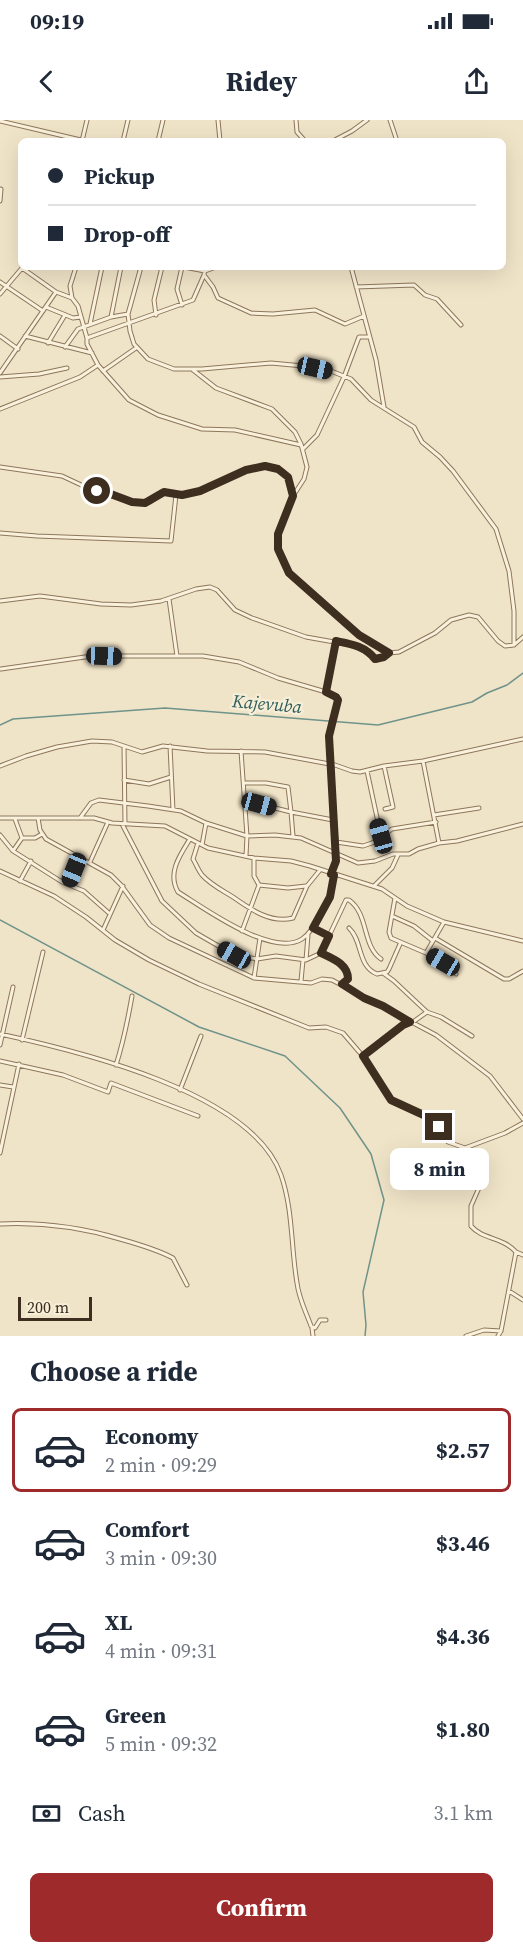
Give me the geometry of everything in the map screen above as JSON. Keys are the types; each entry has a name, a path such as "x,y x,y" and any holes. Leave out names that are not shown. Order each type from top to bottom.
{"street":[{"path":"84,138 87,120"},
{"path":"124,138 128,120"},
{"path":"159,138 164,120"},
{"path":"218,120 220,138"},
{"path":"296,120 297,132 302,138"},
{"path":"339,138 367,120"},
{"path":"390,120 396,138"},
{"path":"0,121 71,138"},
{"path":"0,201 2,189"},
{"path":"0,294 21,270"},
{"path":"26,270 56,292 72,298"},
{"path":"75,270 70,286 72,298 78,306 87,344 98,365 129,400 158,415 202,429 235,430 303,447"},
{"path":"90,325 101,270"},
{"path":"111,317 120,270"},
{"path":"140,270 128,314 136,347 148,359 174,369 271,363 315,368 344,377 357,384 371,399 414,427 422,442 453,471 496,529 509,572 514,612 514,645"},
{"path":"156,315 154,300 161,270"},
{"path":"182,270 177,293 182,305"},
{"path":"352,270 380,380 384,408"},
{"path":"87,338 129,325 195,299 205,271"},
{"path":"205,271 218,298 251,313 273,314 315,309 345,324 364,316"},
{"path":"0,282 43,311"},
{"path":"356,287 414,285 425,295 437,298 461,325"},
{"path":"0,375 56,292"},
{"path":"46,307 73,318 81,317"},
{"path":"65,347 78,329 111,317 128,314"},
{"path":"48,343 65,315"},
{"path":"0,336 18,349"},
{"path":"25,336 92,353"},
{"path":"303,447 317,435 344,377 359,337 369,337"},
{"path":"103,371 136,347"},
{"path":"0,409 80,377 98,365"},
{"path":"0,375 39,374 67,368"},
{"path":"193,369 216,388 272,409 295,432 303,447 307,470 293,496 278,534 278,549 289,573 359,635 389,653"},
{"path":"0,467 62,476 92,490 136,503 150,502 164,492 176,495 200,491 246,470 265,466 278,469 288,477 293,496"},
{"path":"0,532 38,536 171,541 176,495"},
{"path":"0,601 40,596 124,606 154,603 196,589 213,588 235,610 252,618 306,638 357,646 375,659 389,653 399,652 435,633 451,620 470,615 478,617 505,646 514,645 523,638"},
{"path":"169,599 177,656"},
{"path":"326,692 336,641"},
{"path":"0,664 1,669 92,656 203,656 239,662 278,678 336,697 338,700 329,736 336,861 330,897 308,935 301,981"},
{"path":"0,766 26,756 71,744 102,741 142,753 157,747 170,746 207,751 265,752 330,764 356,772 423,761 523,739"},
{"path":"124,746 124,824 158,896 196,933 234,955 257,959 282,956 304,960 321,953 346,900 350,900 360,912 372,948 381,959"},
{"path":"170,746 173,811"},
{"path":"241,751 247,836 246,856"},
{"path":"423,761 439,843"},
{"path":"384,766 393,807 385,809"},
{"path":"367,771 381,836"},
{"path":"124,780 149,784 171,777"},
{"path":"244,783 266,783 289,788 293,837"},
{"path":"80,818 91,803 96,801 125,802 189,814 206,823 247,836 293,837 358,863 375,861 388,855 409,854 439,843 457,841 523,824"},
{"path":"244,803 259,804 333,820"},
{"path":"433,815 479,808"},
{"path":"0,818 98,818 124,824 165,826 200,844 254,858 291,861 385,891 408,906 444,922 523,941"},
{"path":"38,818 42,834 50,843 111,875 123,886 150,925 169,938 254,978 311,982 329,979 342,984 364,998 436,1035 461,1056 488,1074 523,1119"},
{"path":"15,819 22,838"},
{"path":"90,862 108,822"},
{"path":"336,842 363,846 398,828 435,822"},
{"path":"206,823 193,859 199,871 211,884 250,909 266,916 290,919 296,915 307,886 320,870"},
{"path":"22,838 35,838 42,834"},
{"path":"1,837 13,850 62,882 84,891 110,914"},
{"path":"13,850 22,838"},
{"path":"189,839 174,869 172,879 178,892 242,931 273,942 292,943 308,935"},
{"path":"374,887 392,868 398,855"},
{"path":"69,884 80,857"},
{"path":"254,858 254,876 260,885"},
{"path":"20,881 31,861"},
{"path":"0,871 54,896 115,940 149,960 199,984 309,1028 326,1027 339,1031 363,1056 393,1102 428,1117 439,1127 448,1142 465,1148 482,1163 486,1171 471,1206 472,1227 482,1234 508,1244 523,1255"},
{"path":"242,931 260,885"},
{"path":"260,885 288,888 307,886"},
{"path":"103,930 123,886"},
{"path":"395,898 389,936 400,944 411,945 443,962 456,974"},
{"path":"392,916 414,926 504,979 509,979 523,971"},
{"path":"426,953 444,922"},
{"path":"313,928 329,936"},
{"path":"349,928 356,937 368,968 377,974 389,969 400,944"},
{"path":"254,978 261,938"},
{"path":"22,1040 43,952"},
{"path":"321,953 345,967 348,979 342,984"},
{"path":"383,973 427,1012 441,1017 472,1036"},
{"path":"0,1046 13,987"},
{"path":"116,1065 132,996"},
{"path":"363,1056 403,1025 427,1012"},
{"path":"1,1034 116,1065 180,1090 235,1119 261,1144 276,1165 286,1197 299,1295 313,1336"},
{"path":"180,1090 201,1036"},
{"path":"0,1061 63,1076 108,1092 111,1083 198,1116"},
{"path":"0,1154 19,1064"},
{"path":"0,1085 13,1087"},
{"path":"465,1148 505,1133 523,1123"},
{"path":"0,1224 26,1223 88,1229 135,1243 173,1258 178,1263 187,1285"},
{"path":"498,1336 501,1331 516,1252"},
{"path":"509,1291 523,1300"},
{"path":"312,1328 317,1327 320,1320 326,1320"},
{"path":"466,1336 484,1330 501,1331"}],"waterway":[{"name":"Kajevuba","path":"0,725 13,719 165,708 378,725 472,702 507,685 523,673"},
{"path":"0,920 199,1027 285,1056 340,1108 371,1154 384,1200 363,1292 365,1336"}],"route":[{"path":"97,491 132,502 145,503 164,492 172,495 186,495 200,491 246,470 265,466 278,469 288,477 293,496 278,534 278,549 289,573 359,635 389,653 377,660 366,650 336,641 326,692 338,698 329,736 336,861 331,874 334,875 330,897 313,928 329,936 321,953 337,961 347,970 348,979 342,984 410,1022 363,1056 391,1100 432,1119 439,1127"}]}
